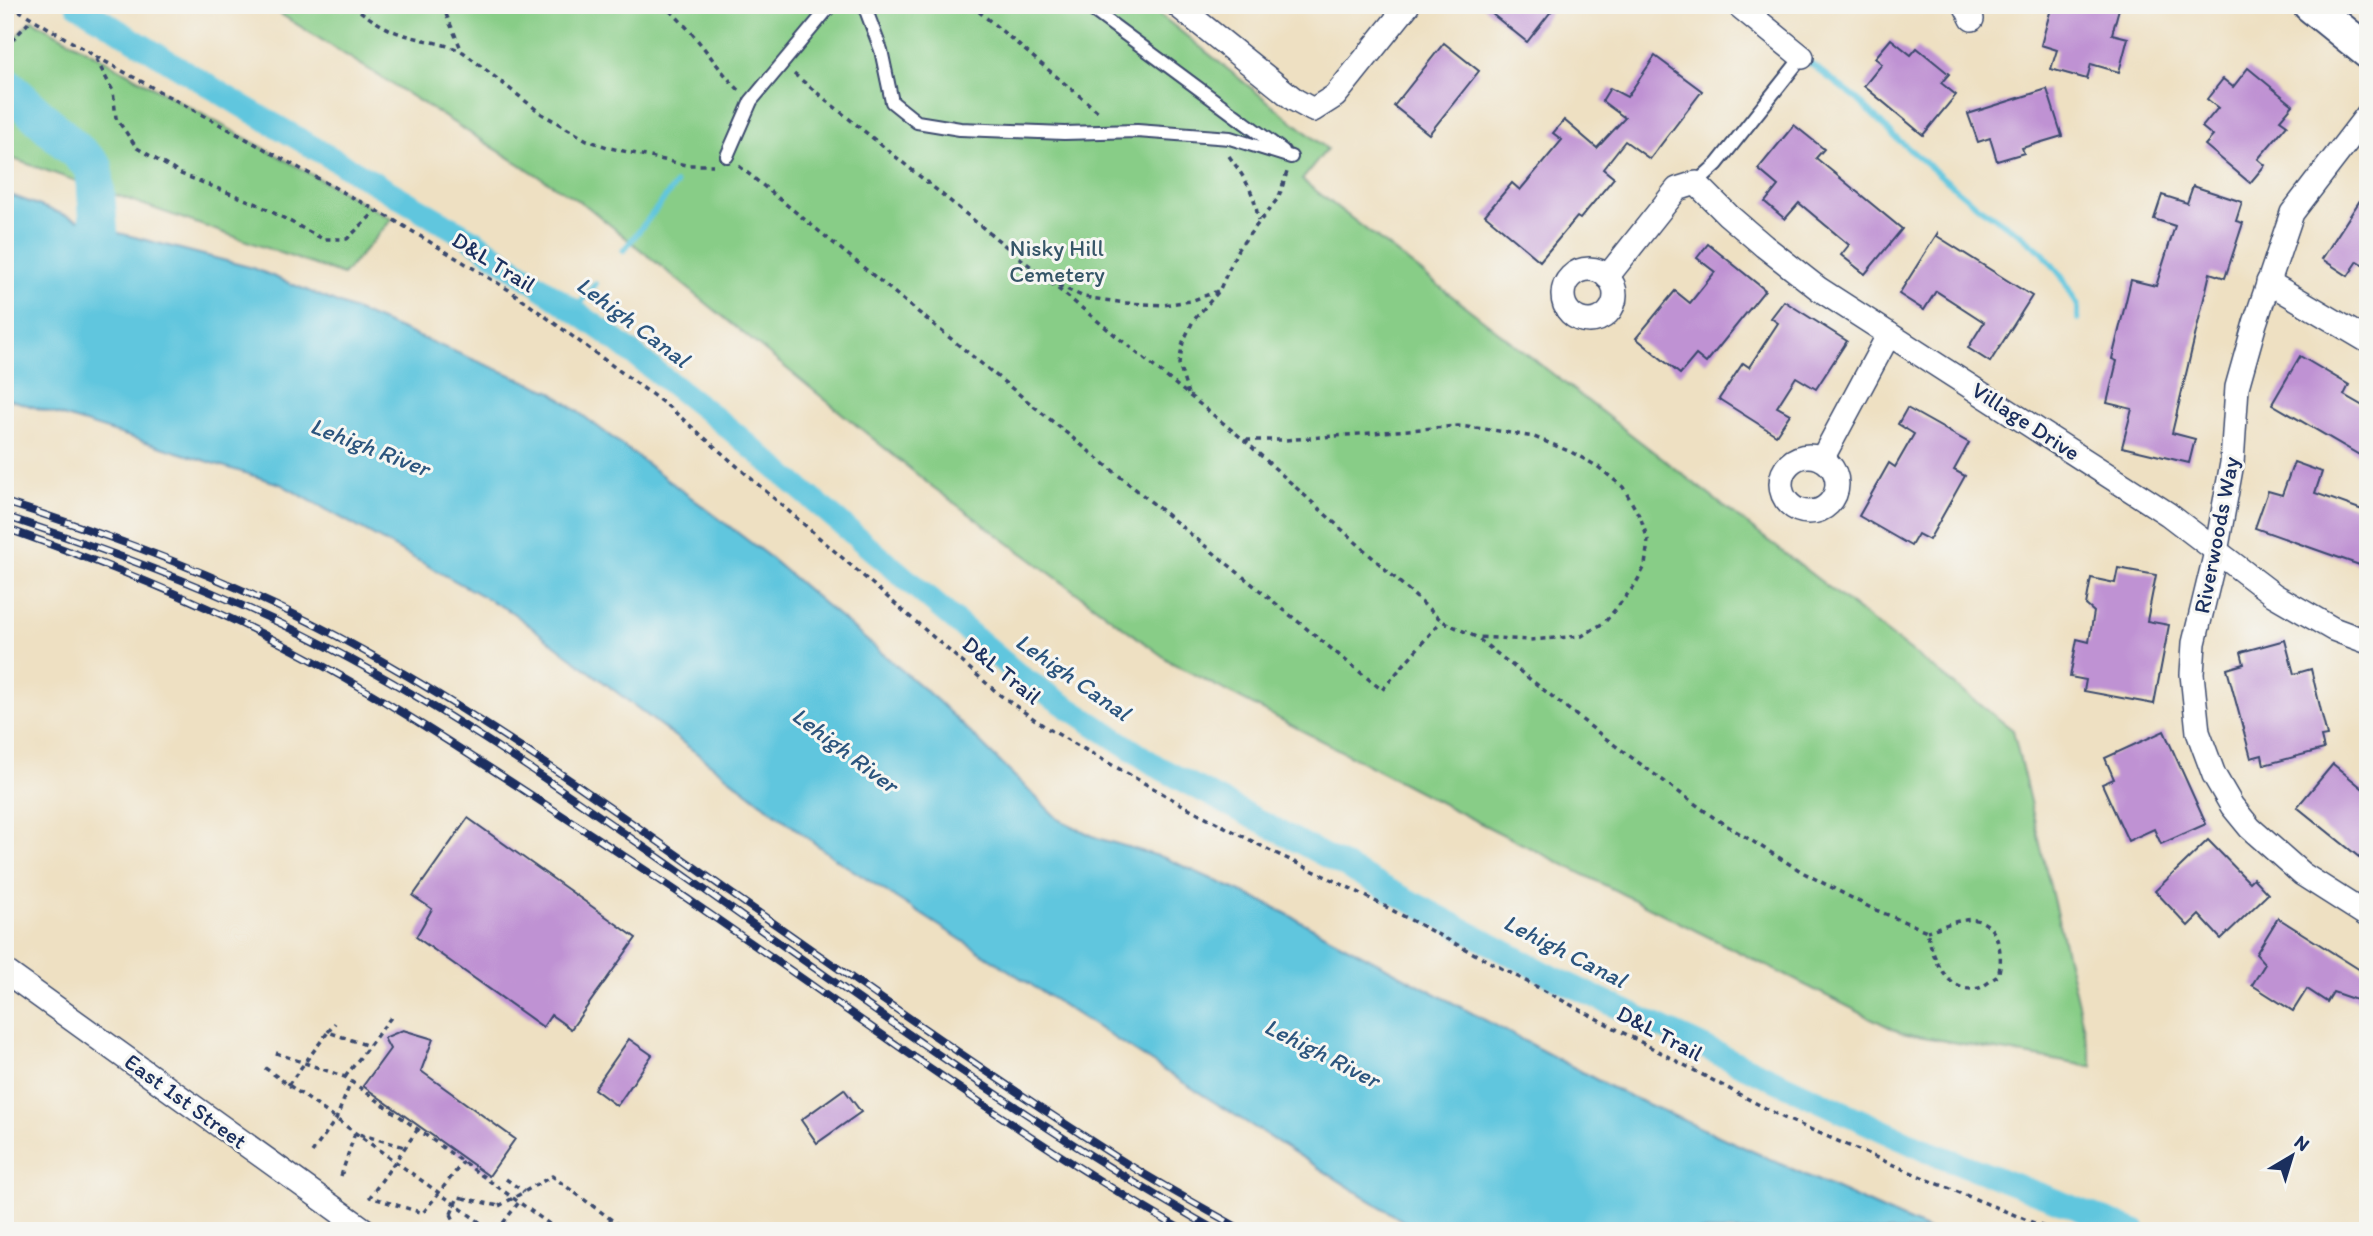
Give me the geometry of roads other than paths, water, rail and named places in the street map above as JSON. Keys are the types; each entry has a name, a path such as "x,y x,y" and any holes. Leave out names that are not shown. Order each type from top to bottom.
{"street":[{"path":"1177,5 1295,100 1313,110 1335,96 1408,5"},
{"path":"1738,5 1764,13 1802,57"},
{"path":"2310,5 2368,52"},
{"name":"Riverwoods Way","path":"2368,114 2292,214 2268,282 2237,387 2232,463 2216,552 2194,643 2192,674 2198,732 2214,775 2232,806 2249,828 2302,874 2368,916"},
{"path":"1607,277 1677,189 1696,183"},
{"name":"Village Drive","path":"1696,183 1763,246 1819,289 2168,514 2274,596 2333,629 2368,642"},
{"path":"2268,282 2368,341"},
{"path":"1822,459 1889,334"},
{"name":"East 1st Street","path":"5,971 366,1231"}],"lane":[{"path":"727,156 751,101 831,5"},
{"path":"864,5 881,50 891,102 917,122 960,129 1064,133 1122,131 1230,138 1292,158 1086,5"},
{"path":"1696,183 1717,164 1802,57"}],"water":[{"name":"Lehigh River","path":"5,193 100,228 253,268 552,392 767,555 939,702 1058,819 1097,838 1165,858 1270,905 1612,1088 1930,1231 1419,1231 834,858 513,613 280,484 5,398"}],"waterway":[{"name":"Lehigh Canal","path":"77,5 237,103 476,242 609,335 731,430 1019,675 1158,767 1553,977 1927,1151 2136,1231"},
{"path":"1807,61 1857,99 1896,138 1973,203 2043,253 2062,277 2078,306 2078,319"},
{"path":"5,85 94,167 103,280"},
{"path":"623,251 676,184"},
{"path":"575,311 595,284"}],"railway":[{"path":"5,502 98,533 235,587 323,629 414,680 554,769 1021,1095 1133,1168 1244,1231"},
{"path":"5,516 138,563 225,598 310,638 395,684 563,791 1013,1105 1080,1149 1217,1231"},
{"path":"5,528 110,567 213,610 280,643 375,696 654,876 997,1114 1184,1231"}],"park label":[{"name":"Nisky Hill Cemetery","path":"1057,261"}]}
